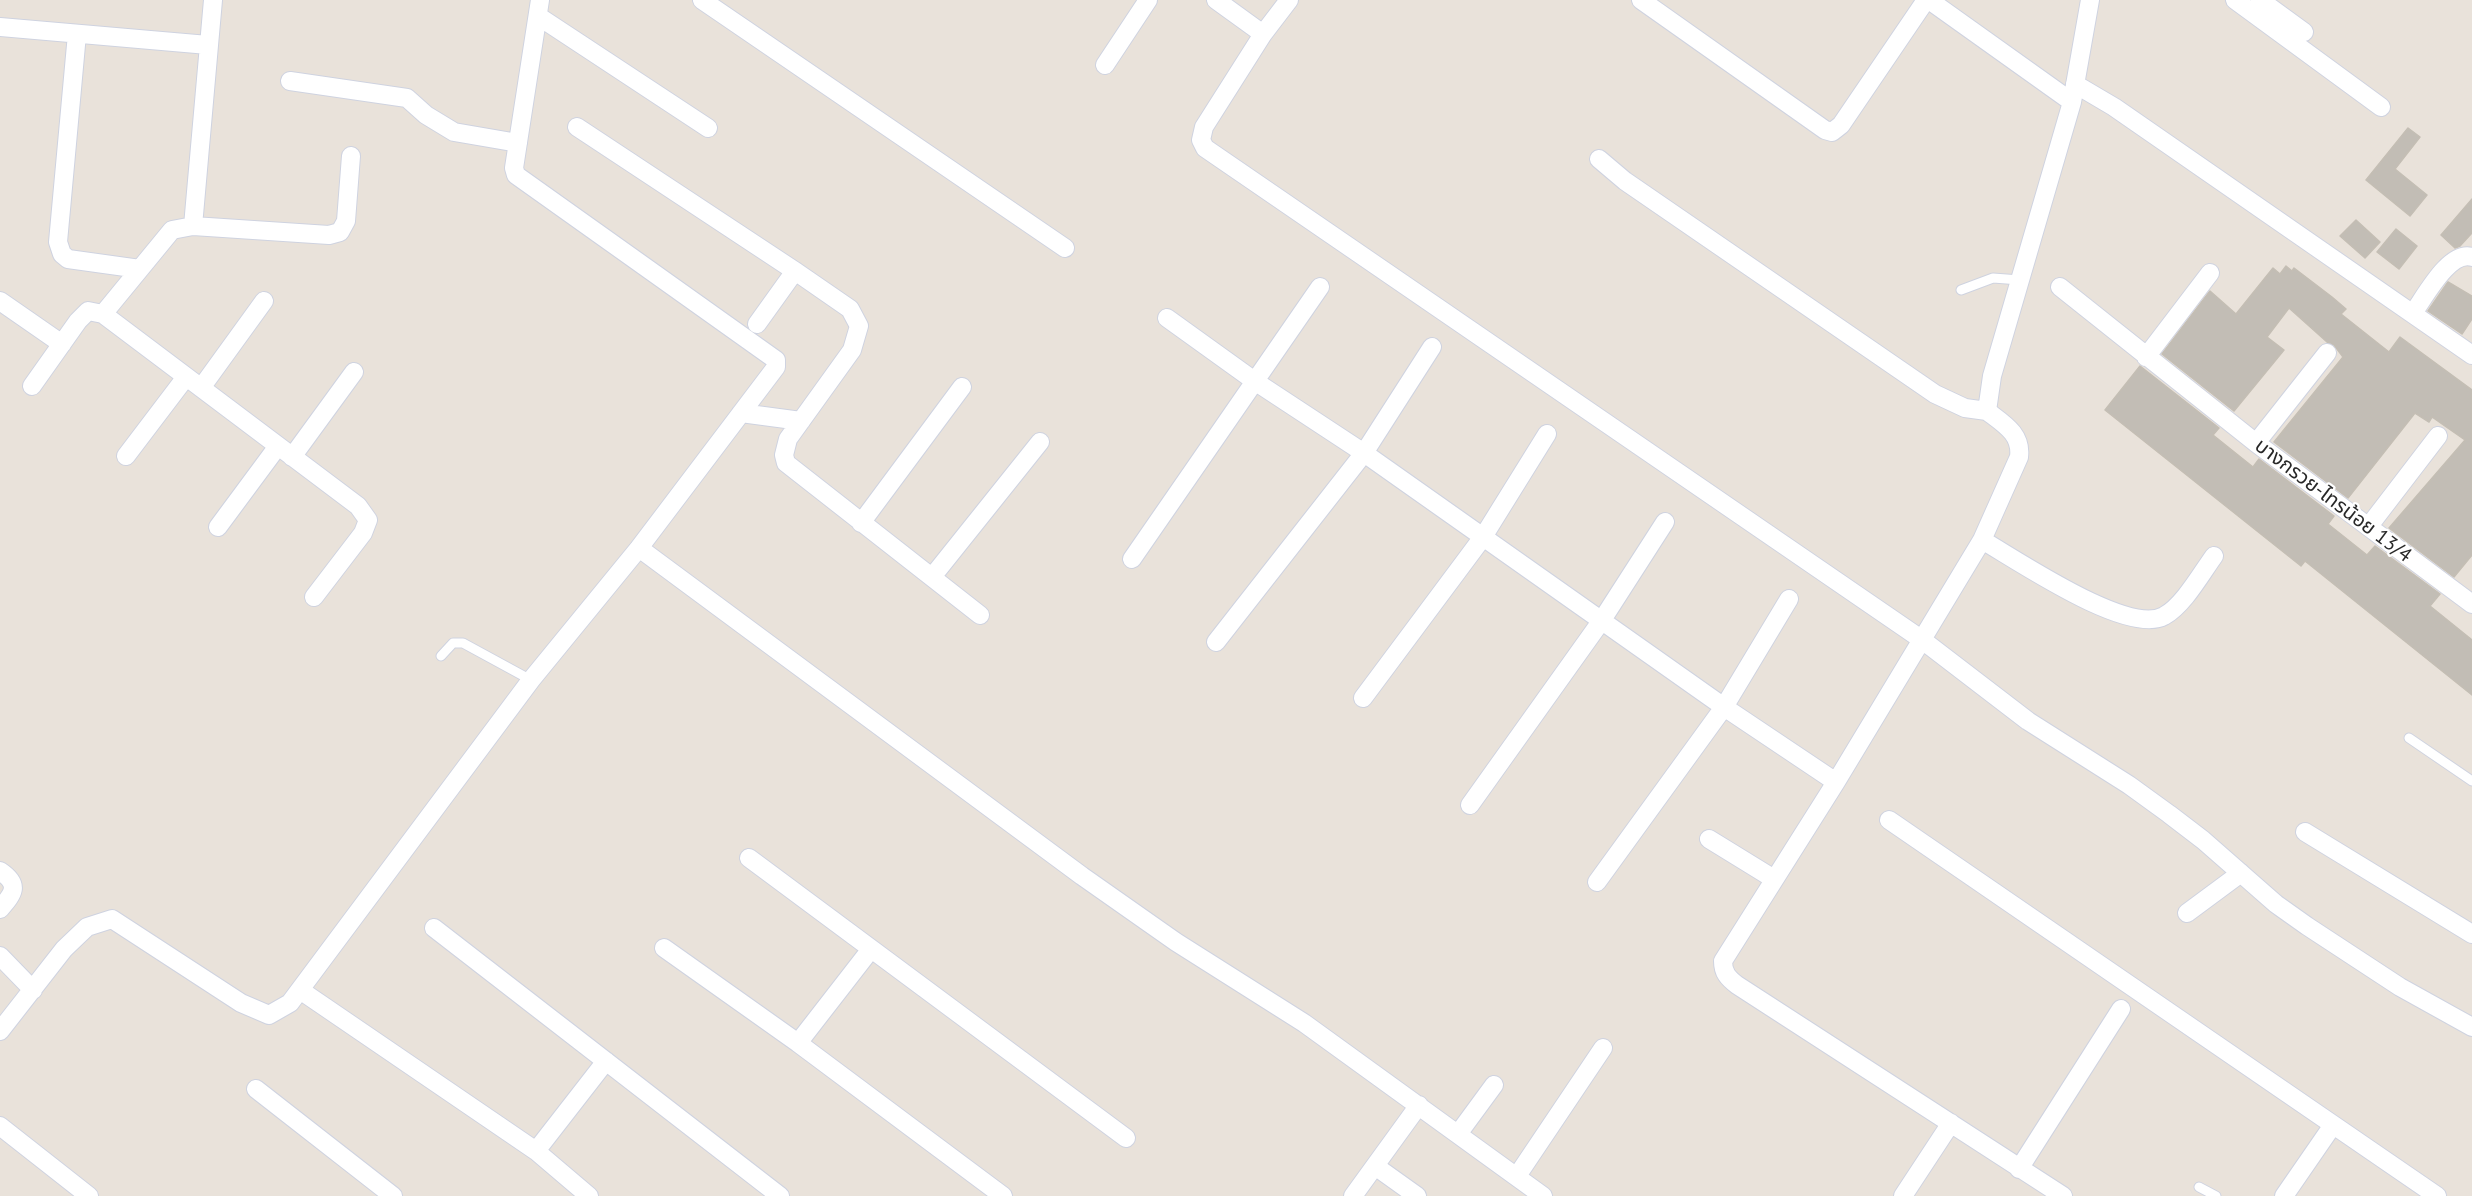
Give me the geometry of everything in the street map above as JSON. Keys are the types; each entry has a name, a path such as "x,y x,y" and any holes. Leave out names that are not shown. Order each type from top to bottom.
{"street":[{"path":"193,226 213,0"},
{"path":"702,0 1065,249"},
{"path":"1105,66 1148,0"},
{"path":"1216,0 1263,34"},
{"path":"1288,0 1263,34 1204,127 1201,140 1205,148 1921,639 2028,721 2145,796 2203,840 2276,904 2307,926 2400,987 2472,1027"},
{"path":"1641,0 1825,130 1832,132 1841,125 1927,0 2072,102"},
{"path":"1987,411 1998,351 2072,102 2090,0"},
{"path":"2235,0 2382,107"},
{"path":"2260,0 2304,32"},
{"path":"0,1031 64,949 87,927 112,919 241,1004 269,1015 290,1003 531,680 639,548 776,366 776,360 521,181 516,175 514,168 539,8 708,128"},
{"path":"0,27 208,45"},
{"path":"77,34 58,242 62,254 68,259 140,269"},
{"path":"290,81 407,98 426,115 454,132 518,143"},
{"path":"2075,84 2115,107 2472,355"},
{"path":"577,127 850,309 859,326 852,350 788,439 784,455 786,463 980,615"},
{"path":"103,314 171,230 193,226 329,235 340,232 345,221 351,156"},
{"path":"1599,159 1625,181 1935,394 1965,408 1987,411 2013,431 2020,448 2019,457 1982,540 1836,782 1723,962 1723,970 1727,977 2063,1196"},
{"path":"2413,313 2450,262 2461,256 2472,257"},
{"path":"758,324 795,271"},
{"path":"2146,357 2210,273"},
{"path":"1132,560 1320,287"},
{"name":"บางกรวย-ไทรน้อย 13/4","path":"2060,287 2256,443 2472,604"},
{"path":"0,301 62,344"},
{"path":"126,456 194,383 264,301"},
{"path":"32,386 88,310 103,314 358,506 368,520 363,532 314,597"},
{"path":"1167,318 1256,382 1364,453 1724,707 1836,782"},
{"path":"1216,642 1364,453 1432,347"},
{"path":"2256,443 2327,353"},
{"path":"218,527 354,372"},
{"path":"861,523 962,387"},
{"path":"741,413 801,421"},
{"path":"1363,699 1483,537 1547,435"},
{"path":"2369,526 2439,436"},
{"path":"932,577 1040,442"},
{"path":"1470,804 1602,620 1665,522"},
{"path":"1982,540 2094,605 2126,617 2149,621 2164,617 2177,607 2214,556"},
{"path":"639,548 1082,876 1176,942 1304,1023 1543,1196"},
{"path":"1597,882 1724,707 1789,599"},
{"path":"1889,820 2437,1196"},
{"path":"2305,832 2472,934"},
{"path":"1709,839 1774,879"},
{"path":"749,858 1126,1138"},
{"path":"0,871 7,876 14,887 13,894 0,909"},
{"path":"2187,913 2241,873"},
{"path":"434,928 780,1196"},
{"path":"664,948 798,1043 1003,1196"},
{"path":"798,1043 871,949"},
{"path":"0,956 33,990"},
{"path":"300,990 536,1151 589,1196"},
{"path":"2019,1169 2121,1009"},
{"path":"1517,1176 1602,1048"},
{"path":"536,1151 606,1061"},
{"path":"1458,1134 1494,1085"},
{"path":"256,1089 393,1196"},
{"path":"1353,1196 1419,1105"},
{"path":"1903,1196 1951,1123"},
{"path":"2284,1196 2333,1125"},
{"path":"0,1126 89,1196"},
{"path":"1375,1166 1417,1196"}],"lane":[{"path":"1961,290 1993,278 2020,280"},
{"path":"441,656 453,643 463,643 531,680"},
{"path":"2409,738 2472,781"},
{"path":"2199,1186 2216,1196"}],"building":[{"path":"2408,128 2420,137 2395,169 2427,195 2410,216 2366,180"},
{"path":"2472,199 2472,233 2460,246 2455,248 2441,235"},
{"path":"2356,220 2380,242 2365,258 2340,236"},
{"path":"2396,229 2417,246 2399,269 2377,252"},
{"path":"2286,266 2292,271 2294,268 2332,297 2346,309 2341,314 2389,352 2400,337 2472,390 2472,555 2454,577 2389,528 2465,440 2432,417 2429,422 2415,413 2348,498 2274,442 2343,357 2334,345 2327,342 2289,308 2267,337 2284,350 2234,411 2162,354 2210,291 2236,314 2273,268 2280,274"},
{"path":"2448,282 2472,296 2472,319 2462,334 2428,311"},
{"path":"2140,366 2219,428 2213,435 2253,467 2259,459 2334,516 2328,524 2367,555 2375,546 2440,594 2430,606 2472,640 2472,695 2305,561 2301,566 2105,410"}]}
